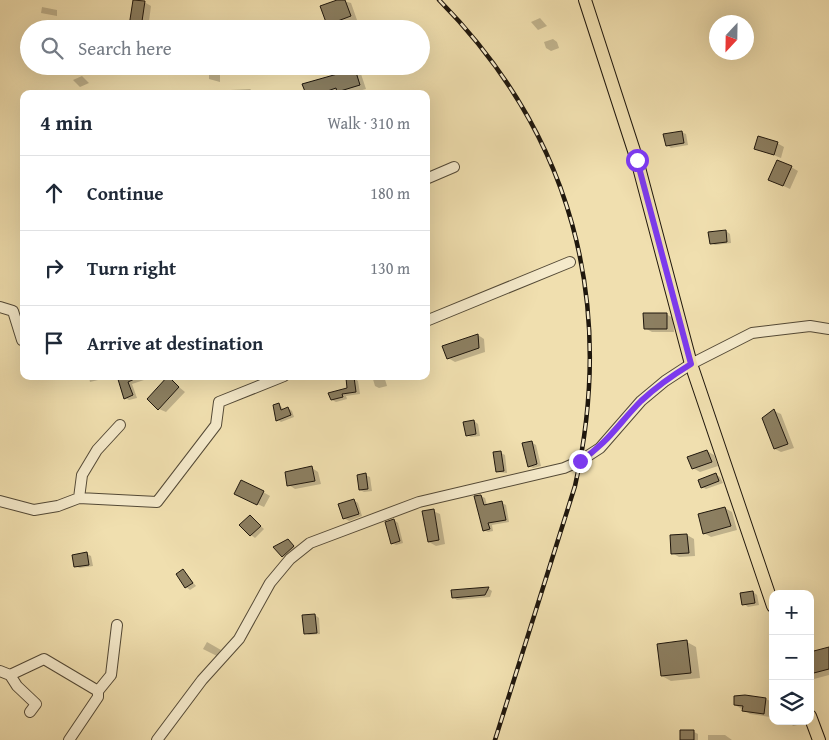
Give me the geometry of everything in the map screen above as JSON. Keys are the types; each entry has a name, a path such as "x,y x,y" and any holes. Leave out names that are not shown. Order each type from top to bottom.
{"main road":[{"path":"585,0 637,160 691,364 769,594"},
{"path":"813,725 819,740"}],"street":[{"path":"430,177 454,167"},
{"path":"430,319 570,262"},
{"path":"0,307 13,311 20,334"},
{"path":"157,740 202,680 239,639 270,584 290,559 302,548 349,526 419,502 564,468 580,461 600,448 641,401 664,381 691,364 752,333 810,326 829,329"},
{"path":"0,501 34,510 80,498 157,502 216,425 219,402 274,380"},
{"path":"80,498 82,475 97,450 120,425"},
{"path":"69,740 98,697 98,691 111,675 117,625"},
{"path":"10,675 44,659 98,691"},
{"path":"0,671 10,675 17,686 36,704 30,712"}],"building":[{"path":"133,0 145,1 142,20 130,20"},
{"path":"337,0 345,0 351,16 340,20 325,20 320,6"},
{"path":"334,75 357,75 360,85 344,90 336,90 336,88 330,90 304,90 302,84"},
{"path":"682,131 684,143 666,146 663,134"},
{"path":"758,136 778,142 774,155 754,149"},
{"path":"777,160 792,166 783,186 768,180"},
{"path":"726,230 727,242 710,244 708,232"},
{"path":"643,313 667,313 667,329 644,329"},
{"path":"478,334 479,348 447,359 442,346"},
{"path":"118,380 132,380 128,382 133,395 124,399"},
{"path":"164,380 172,380 179,387 158,410 147,399"},
{"path":"346,380 354,380 356,392 342,394 343,397 331,400 328,393 347,388"},
{"path":"279,403 281,410 288,407 291,415 276,421 273,405"},
{"path":"774,409 788,444 774,449 762,418"},
{"path":"474,420 476,434 466,436 463,422"},
{"path":"532,441 537,464 528,467 522,443"},
{"path":"707,450 712,462 692,469 687,457"},
{"path":"501,451 504,471 496,472 493,452"},
{"path":"312,466 315,481 287,486 285,472"},
{"path":"366,473 368,489 359,490 357,475"},
{"path":"716,473 719,481 701,488 698,480"},
{"path":"241,480 264,491 257,505 234,494"},
{"path":"481,495 484,505 502,501 506,520 488,523 490,529 483,531 474,496"},
{"path":"354,499 359,514 343,519 338,504"},
{"path":"725,507 731,526 703,534 698,514"},
{"path":"434,509 439,540 428,542 422,511"},
{"path":"250,515 261,526 250,536 239,525"},
{"path":"394,519 400,541 391,544 385,522"},
{"path":"687,534 689,553 671,554 670,535"},
{"path":"288,539 294,546 282,557 273,547"},
{"path":"87,552 89,565 74,567 72,555"},
{"path":"183,569 193,583 185,588 176,574"},
{"path":"489,587 485,595 452,598 451,590"},
{"path":"753,591 755,603 742,605 740,593"},
{"path":"315,614 317,633 304,634 302,615"},
{"path":"687,640 691,673 661,676 657,644"},
{"path":"829,647 829,669 814,673 814,651"},
{"path":"745,695 766,698 764,714 742,711 743,706 734,705 734,696"},
{"path":"680,730 694,730 694,740 680,740"}],"railway":[{"path":"439,0 485,52 522,107 551,165 572,225 585,287 590,351 586,418 575,486 495,740"}],"route":[{"path":"580,461 600,448 641,401 664,381 691,364 637,160"}]}
